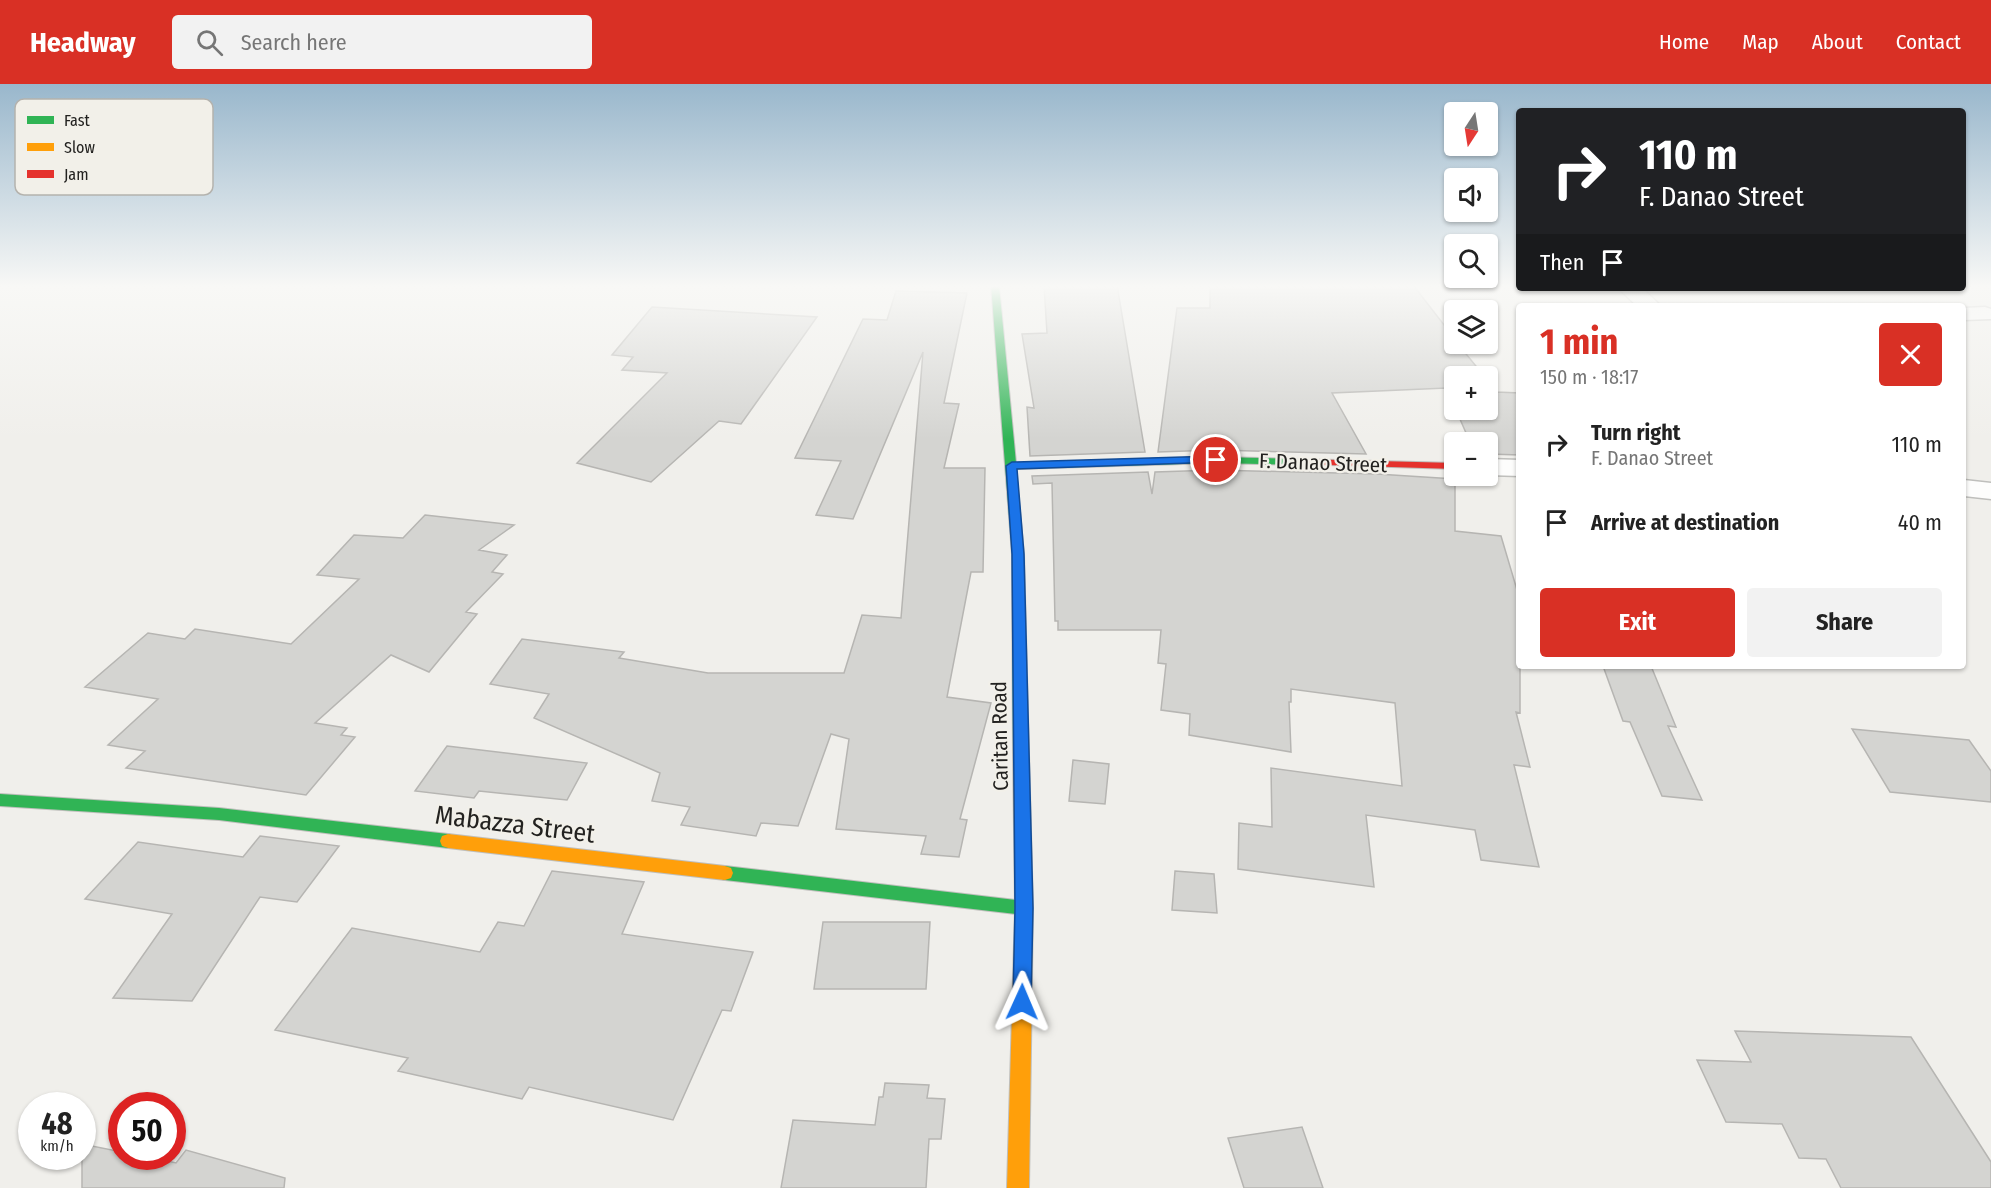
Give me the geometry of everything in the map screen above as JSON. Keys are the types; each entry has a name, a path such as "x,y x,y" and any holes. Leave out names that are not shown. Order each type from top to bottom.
{"street":[{"name":"Caritan Road","path":"1000,337 1018,554 1024,908 1018,1188"},
{"name":"F. Danao Street","path":"1012,466 1216,460 1444,466"},
{"path":"1498,467 1516,468"},
{"path":"1966,488 1991,491"},
{"name":"Mabazza Street","path":"0,801 219,814 1024,908"}],"building":[{"path":"627,337 803,337 741,424 719,421 651,482 577,463 667,373 622,370 633,357 612,355"},
{"path":"854,337 958,337 944,403 959,404 944,468 985,468 983,572 971,572 947,697 991,703 960,819 967,820 959,857 921,854 926,836 836,829 849,739 831,734 798,826 761,823 756,836 681,825 690,807 652,801 660,773 534,718 549,694 490,684 522,639 624,652 619,658 708,673 844,673 862,615 901,618 923,352 853,519 816,515 841,461 795,458"},
{"path":"1022,337 1126,337 1145,452 1030,456 1027,407 1034,408"},
{"path":"1173,337 1444,337 1444,354 1466,354 1476,366 1444,366 1444,388 1332,393 1366,454 1216,450 1158,452"},
{"path":"1498,392 1516,393 1516,455 1498,454 1498,432 1466,432 1460,420 1498,420"},
{"path":"1216,470 1377,474 1444,478 1444,486 1455,486 1455,531 1501,536 1516,587 1516,669 1520,669 1520,713 1516,712 1530,767 1514,765 1539,867 1481,860 1475,830 1366,815 1374,887 1238,869 1239,823 1272,827 1271,768 1402,786 1395,703 1291,689 1291,702 1289,702 1291,752 1189,735 1190,714 1161,710 1166,664 1158,663 1161,630 1058,630 1058,621 1055,621 1052,483 1033,484 1032,476 1148,472 1152,494 1155,472"},
{"path":"425,515 514,525 479,550 507,555 492,572 503,574 466,612 477,614 429,672 391,655 315,723 347,728 341,735 355,737 306,795 126,768 145,751 108,745 158,699 85,687 148,633 185,639 195,629 291,644 359,579 317,575 354,535 403,538"},
{"path":"1604,669 1652,669 1676,727 1668,726 1702,800 1662,796 1630,722 1623,721"},
{"path":"1852,729 1969,740 1991,771 1991,802 1890,792"},
{"path":"447,746 587,763 567,800 479,791 474,798 415,791"},
{"path":"1073,760 1109,764 1105,804 1069,801"},
{"path":"260,836 339,846 297,902 260,897 192,1001 113,998 172,914 85,899 138,842 243,857"},
{"path":"552,871 644,882 622,934 753,952 731,1011 722,1010 673,1120 529,1087 522,1099 398,1071 408,1058 275,1030 352,928 480,952 498,922 524,926"},
{"path":"1175,871 1214,874 1217,913 1172,910"},
{"path":"823,922 930,922 926,989 814,989"},
{"path":"1735,1031 1911,1037 1991,1162 1991,1188 1841,1188 1826,1159 1799,1158 1782,1124 1726,1122 1697,1060 1751,1062"},
{"path":"885,1083 929,1085 927,1098 945,1099 941,1139 929,1139 926,1188 781,1188 793,1120 875,1125 879,1097 883,1097"},
{"path":"1302,1127 1323,1188 1244,1188 1228,1138"},
{"path":"96,1147 108,1149 108,1170 186,1170 186,1150 285,1178 284,1188 82,1188 82,1170 96,1170"}],"traffic: fast":[{"path":"999,337 1018,554 1021,755"},
{"path":"1012,466 1216,460 1300,462"},
{"path":"0,800 219,814 448,841"},
{"path":"725,873 1024,908"}],"traffic: slow":[{"path":"1018,1188 1024,908 1021,755"},
{"path":"448,841 725,873"}],"traffic: jam":[{"path":"1300,462 1444,466"}],"route":[{"path":"1022,1002 1024,908 1018,554 1012,466 1216,460"}]}
